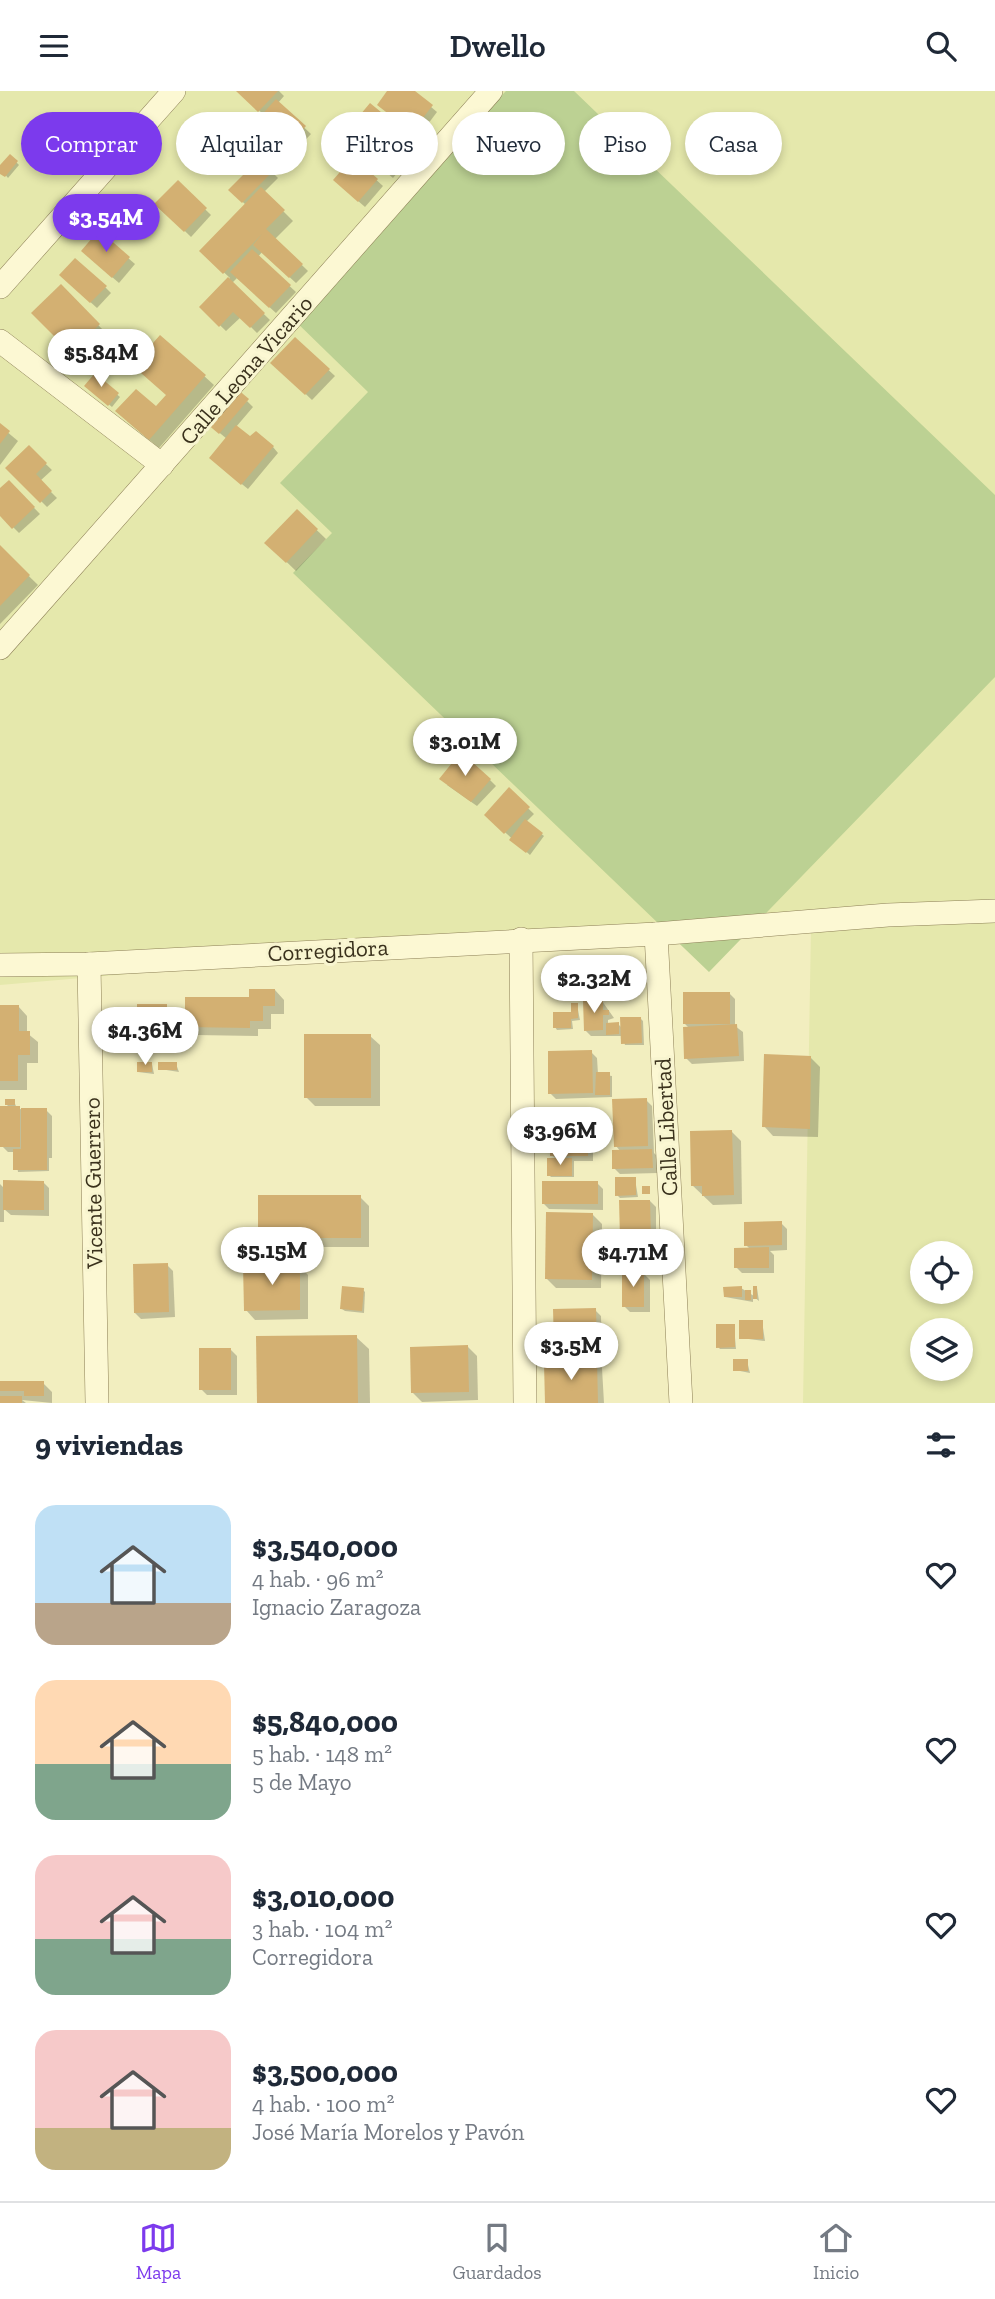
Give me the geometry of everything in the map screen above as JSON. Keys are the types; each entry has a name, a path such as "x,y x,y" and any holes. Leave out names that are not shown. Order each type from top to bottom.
{"street":[{"path":"0,287 174,91"},
{"name":"Calle Leona Vicario","path":"0,647 491,91"},
{"path":"0,341 162,465"},
{"name":"Corregidora","path":"0,965 89,964 521,939 656,934 888,915 995,911"},
{"name":"Calle Libertad","path":"656,934 681,1403"},
{"path":"521,939 525,1403"},
{"name":"Vicente Guerrero","path":"89,964 97,1403"}],"green space":[{"path":"0,91 995,91 995,1403 803,1403 811,927 699,925 0,985"},
{"path":"506,91 574,91 596,112 579,112 579,175 662,175 995,495 995,677 709,972 293,573 332,533 280,483 368,392 289,315 425,175 438,175 438,161 452,147 452,175 565,175 565,112 486,112"}],"building":[{"path":"236,91 278,91 258,112"},
{"path":"387,91 415,91 433,105 428,112 386,112 377,105"},
{"path":"276,99 290,112 264,112"},
{"path":"370,103 381,112 362,112"},
{"path":"10,154 18,161 5,177 0,174 0,165"},
{"path":"243,175 269,175 242,203 228,190"},
{"path":"337,175 373,175 378,179 358,202 333,180"},
{"path":"178,180 207,208 184,232 154,204"},
{"path":"261,187 285,210 266,229 303,264 289,278 253,245 262,234 223,274 199,251"},
{"path":"99,230 130,257 112,278 81,251"},
{"path":"252,249 291,285 269,308 230,272"},
{"path":"75,258 107,286 90,303 59,275"},
{"path":"228,277 265,313 250,328 233,312 219,327 199,307"},
{"path":"61,284 100,324 71,353 31,313"},
{"path":"160,335 206,375 149,440 115,411 136,389 156,406 166,395 133,366"},
{"path":"295,337 330,369 305,395 270,363"},
{"path":"95,373 119,393 108,406 84,386"},
{"path":"236,388 249,399 219,434 206,423"},
{"path":"0,423 10,431 0,444"},
{"path":"236,425 250,436 256,431 274,446 241,485 209,458"},
{"path":"29,445 47,463 36,474 52,491 40,503 5,468"},
{"path":"9,480 35,507 12,529 0,516 0,488"},
{"path":"297,509 318,529 286,563 264,543"},
{"path":"0,545 30,575 0,606"},
{"path":"461,752 491,779 471,802 439,779"},
{"path":"509,787 530,807 504,834 484,815"},
{"path":"525,819 543,833 526,853 509,840"},
{"path":"249,989 275,989 275,1006 263,1006 263,1021 250,1021 250,1028 185,1027 185,997 249,997"},
{"path":"683,992 730,992 730,1024 683,1024"},
{"path":"603,999 603,1010 609,1010 609,1015 603,1015 603,1030 584,1031 583,1000"},
{"path":"571,1003 578,1003 578,1018 571,1019 571,1028 553,1028 553,1012 571,1012"},
{"path":"137,1004 167,1004 167,1026 137,1026"},
{"path":"0,1005 19,1005 19,1031 30,1031 30,1055 18,1055 18,1081 0,1081"},
{"path":"620,1017 641,1017 642,1043 621,1044"},
{"path":"619,1022 619,1034 606,1035 606,1023"},
{"path":"737,1024 739,1056 684,1059 683,1027"},
{"path":"304,1034 371,1034 371,1098 304,1098"},
{"path":"592,1050 593,1093 548,1094 548,1051"},
{"path":"764,1054 811,1056 810,1129 762,1127"},
{"path":"137,1062 152,1062 152,1072 137,1072"},
{"path":"158,1062 177,1062 177,1070 158,1070"},
{"path":"596,1072 610,1072 610,1095 595,1095"},
{"path":"647,1098 648,1146 614,1147 612,1099"},
{"path":"5,1099 15,1099 15,1105 5,1105"},
{"path":"0,1106 20,1106 20,1147 0,1147"},
{"path":"21,1108 47,1108 47,1170 13,1170 13,1149 21,1149"},
{"path":"550,1122 574,1122 574,1135 588,1135 588,1156 550,1156"},
{"path":"732,1130 734,1195 702,1196 702,1186 691,1186 690,1131"},
{"path":"652,1149 653,1168 612,1169 612,1150"},
{"path":"547,1158 572,1158 572,1176 547,1176"},
{"path":"615,1177 636,1177 636,1195 615,1196"},
{"path":"3,1180 44,1181 44,1210 3,1210"},
{"path":"542,1181 598,1181 598,1204 542,1204"},
{"path":"642,1186 650,1186 650,1194 642,1194"},
{"path":"258,1195 361,1195 361,1238 258,1238"},
{"path":"619,1200 650,1200 651,1238 620,1238"},
{"path":"546,1212 593,1213 592,1280 545,1279"},
{"path":"782,1221 782,1245 744,1246 744,1222"},
{"path":"769,1247 769,1268 734,1268 734,1248"},
{"path":"168,1263 169,1312 134,1313 133,1264"},
{"path":"243,1264 300,1264 300,1310 244,1311"},
{"path":"622,1272 644,1272 644,1307 622,1307"},
{"path":"342,1286 364,1288 362,1311 340,1309"},
{"path":"742,1286 742,1297 724,1297 723,1287"},
{"path":"753,1286 757,1286 757,1299 753,1299"},
{"path":"745,1290 751,1290 751,1300 745,1300"},
{"path":"596,1308 597,1357 544,1358 544,1346 554,1345 553,1309"},
{"path":"739,1320 763,1320 763,1339 739,1339"},
{"path":"716,1324 735,1324 735,1347 716,1348"},
{"path":"357,1335 358,1403 257,1403 256,1336"},
{"path":"468,1345 469,1392 411,1393 410,1347"},
{"path":"199,1348 231,1348 231,1390 199,1390"},
{"path":"733,1359 748,1359 748,1371 733,1371"},
{"path":"597,1361 598,1403 545,1403 544,1363"},
{"path":"0,1381 44,1381 44,1396 24,1396 24,1391 0,1391"},
{"path":"0,1396 22,1396 22,1403 0,1403"}]}
